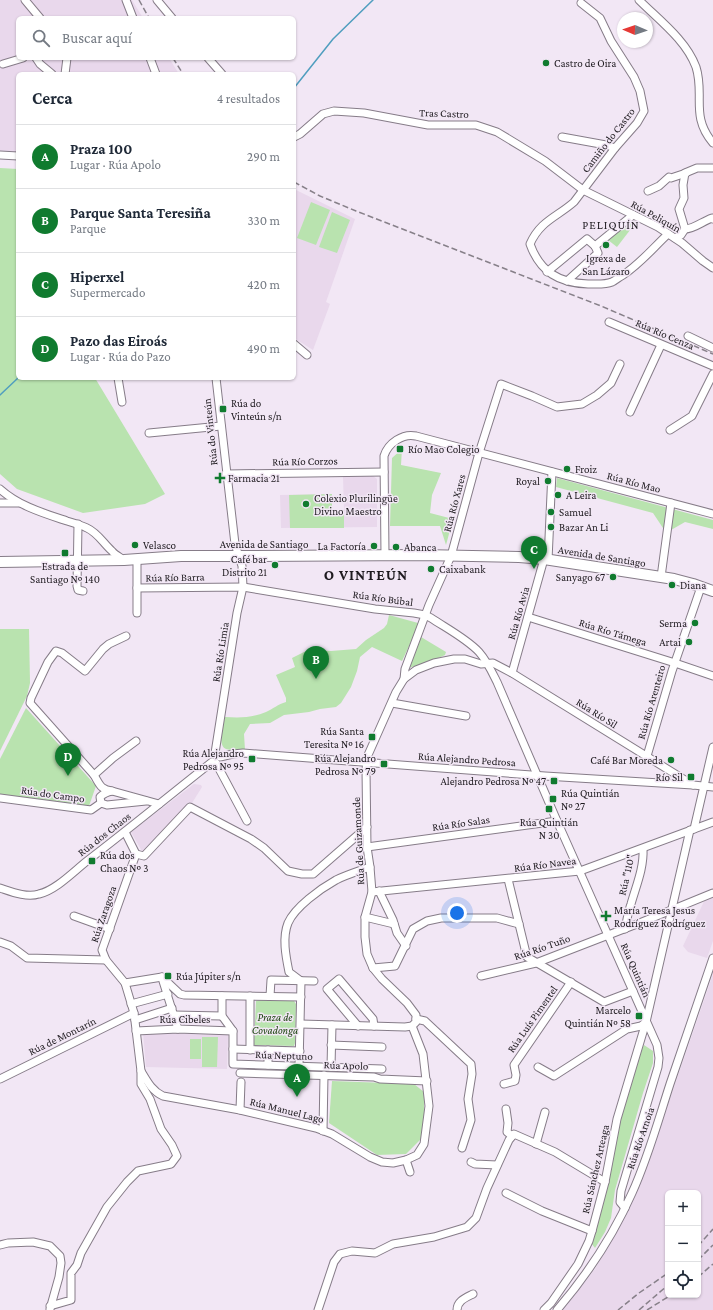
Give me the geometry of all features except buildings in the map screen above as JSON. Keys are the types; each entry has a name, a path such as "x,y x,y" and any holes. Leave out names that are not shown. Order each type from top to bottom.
{"highway":[{"name":"Avenida de Santiago","path":"0,562 124,560 181,556 385,555 519,557 546,559 679,580 713,591"}],"street":[{"path":"25,0 38,16"},
{"path":"126,0 132,16"},
{"path":"157,0 170,16"},
{"path":"639,0 680,41 690,54 698,74 699,112 706,133 713,143"},
{"name":"Camiño do Castro","path":"547,272 534,255 530,244 533,238 546,221 566,209 574,202 615,148 637,123 644,111 644,104 634,77 611,41 600,18 581,2"},
{"path":"4,64 17,60"},
{"path":"37,60 50,72"},
{"path":"65,72 66,60"},
{"path":"151,60 155,72"},
{"path":"210,60 220,72"},
{"name":"Tras Castro","path":"296,135 300,134 323,114 334,111 364,113 428,125 476,125 497,132 545,161 583,190"},
{"path":"562,137 615,148"},
{"path":"0,155 16,156"},
{"path":"648,192 659,186 669,177 671,178 697,168 713,168"},
{"path":"685,229 680,209 684,198 683,184 686,173"},
{"name":"Rúa Peliquín","path":"583,190 658,227 675,238 713,268"},
{"path":"595,246 632,215"},
{"path":"675,238 685,229 690,229 702,221 713,219"},
{"path":"567,281 598,253 595,246 586,239 547,272 560,280 577,284 612,282 628,272 641,261 668,234"},
{"name":"Rúa Río Cenza","path":"608,322 713,366"},
{"path":"688,336 713,348"},
{"path":"630,412 661,345"},
{"path":"296,346 307,355"},
{"name":"Rúa Río Xares","path":"392,703 404,679 405,669 425,615 451,556 479,453 501,384 557,407 582,404 611,384 620,364"},
{"path":"670,430 692,416 713,374"},
{"path":"118,380 122,402"},
{"name":"Rúa do Vinteún","path":"216,380 235,547 238,556"},
{"path":"149,433 221,426"},
{"name":"Rúa Río Mao","path":"385,555 384,456 388,448 401,437 408,435 713,514"},
{"name":"Rúa Río Corzos","path":"226,474 384,472"},
{"name":"Rúa Río Avia","path":"512,673 546,559 552,472"},
{"path":"0,489 8,497 19,503 40,512 87,528 97,534 113,552 124,560"},
{"path":"0,503 19,503"},
{"path":"661,577 671,503"},
{"path":"78,524 77,586 78,590 83,591"},
{"name":"Rúa Río Limia","path":"216,759 237,613 243,586 242,569 238,556"},
{"name":"Rúa Río Barra","path":"137,559 137,588 243,586"},
{"name":"Rúa Río Búbal","path":"243,586 425,615"},
{"name":"Rúa Río Arenteiro","path":"647,756 675,663 701,587"},
{"path":"137,588 137,613"},
{"path":"425,615 444,626 475,648 484,663"},
{"name":"Rúa Río Támega","path":"528,617 713,676"},
{"path":"126,636 109,644 103,649 85,671 62,653 56,651 48,662 30,703 94,776 102,788 159,804"},
{"name":"Rúa Río Sil","path":"404,679 416,670 434,663 454,659 493,663 512,673 693,785"},
{"name":"Rúa Quintián","path":"484,663 497,682 657,1045 660,1058 658,1067 621,1191 620,1202 625,1208"},
{"path":"392,703 466,716"},
{"name":"Rúa de Guizamonde","path":"392,703 371,746 367,762 367,847 375,892 364,917 367,954 373,968 382,979 407,1003 416,1015 416,1019"},
{"path":"94,776 113,758 136,741"},
{"name":"Rúa Sánchez Arteaga","path":"544,1310 551,1303 578,1264 589,1241 605,1182 618,1119 646,1022 671,910 713,747"},
{"name":"Rúa Alejandro Pedrosa","path":"216,759 243,753 713,787"},
{"path":"216,759 247,821"},
{"name":"Rúa dos Chaos","path":"0,888 26,895 34,895 47,891 125,832 216,759"},
{"path":"676,784 679,776"},
{"path":"100,784 101,800 103,805 150,801"},
{"path":"101,800 107,792 112,791"},
{"name":"Rúa do Campo","path":"0,798 91,810 101,800"},
{"path":"125,832 136,854 144,856 190,806 251,839 264,848 288,871 302,874 313,874 367,827"},
{"name":"Rúa Río Salas","path":"367,847 557,821"},
{"name":"Rúa Río Navea","path":"375,892 580,871 713,822"},
{"name":"Rúa \"110\"","path":"625,928 630,905 639,877 643,849"},
{"name":"Rúa Zaragoza","path":"106,960 102,950 136,854"},
{"path":"301,981 289,972 286,956 286,935 292,916 309,898 336,880 370,867"},
{"path":"508,879 527,957 604,1002 633,991"},
{"path":"375,892 394,924 397,933 406,946"},
{"name":"Rúa Río Tuño","path":"481,976 536,963 713,893"},
{"path":"74,916 110,928"},
{"path":"364,917 394,924"},
{"path":"373,968 395,966 414,929 427,921 441,918 497,918 519,924"},
{"path":"0,942 11,946 27,958 106,960 126,983 134,1016 141,1071 141,1084 150,1099 161,1130 172,1145 177,1156 171,1164 138,1171 127,1182 107,1207 71,1273 70,1300 50,1308"},
{"name":"Rúa Río Arnoia","path":"557,1310 603,1248 625,1208 649,1149 713,958"},
{"path":"162,977 180,994 301,997"},
{"path":"126,983 162,977"},
{"path":"162,977 178,1029"},
{"path":"358,1026 327,988 339,979 372,1019 374,1026"},
{"path":"270,996 271,980 314,981"},
{"path":"299,1066 301,981"},
{"name":"Rúa Luís Pimentel","path":"504,1084 515,1081 516,1075 514,1065 571,982"},
{"path":"131,1004 168,994"},
{"path":"222,996 222,1016 233,1031 233,1049 300,1051"},
{"path":"250,996 250,1050"},
{"name":"Rúa de Montarín","path":"0,1079 134,1016 173,1011 222,1016"},
{"path":"301,1024 404,1027 412,1026 416,1022 416,1019 425,1021 470,1064 472,1074 468,1099 471,1120 462,1148"},
{"path":"538,1067 554,1076 627,1029 641,1026 646,1022"},
{"path":"331,1067 332,1025"},
{"path":"410,1172 406,1160 417,1155 424,1144 429,1106 423,1054 412,1026"},
{"name":"Rúa Cibeles","path":"136,1031 178,1029 233,1031"},
{"path":"331,1045 382,1048"},
{"name":"Rúa Neptuno","path":"233,1049 233,1064 382,1069"},
{"path":"268,1050 268,1065"},
{"path":"313,1067 313,1075"},
{"name":"Rúa Manuel Lago","path":"141,1071 151,1088 163,1096 240,1110 323,1131 332,1134 370,1157 382,1162 393,1163 406,1160"},
{"name":"Rúa Apolo","path":"240,1072 374,1077 380,1079 427,1081"},
{"path":"323,1131 324,1075"},
{"path":"240,1110 241,1082"},
{"path":"506,1109 508,1123 507,1132 555,1152 605,1182"},
{"path":"536,1144 545,1112"},
{"path":"318,1310 334,1262 340,1254 352,1251 375,1252 394,1244 434,1237 467,1227 476,1218 487,1188 508,1140 513,1135"},
{"path":"471,1162 475,1164 497,1165"},
{"path":"506,1193 542,1211 592,1231"},
{"path":"0,1245 8,1243 33,1242 50,1246 60,1256 61,1263 59,1277 50,1308"},
{"path":"457,1310 457,1306 463,1299 473,1294"}],"shaded area":[{"path":"0,0 132,0 142,16 16,16 16,60 170,60 178,72 16,72 16,160 0,158"},
{"path":"296,190 355,219 326,302 330,304 313,350 296,339"},
{"name":"Colexio Plurilingüe Divino Maestro","path":"373,476 377,479 377,527 281,528 280,495 332,494 332,510 344,510 343,477"},
{"path":"194,784 201,785 202,787 192,803 143,853 131,832"},
{"path":"713,893 713,941 707,958 688,952 683,946 707,895"},
{"path":"713,974 713,1310 563,1310 595,1269 632,1202 651,1154"},
{"path":"143,1033 228,1035 227,1069 146,1067"}],"green space":[{"path":"0,168 16,169 16,380 96,380 165,494 145,504 83,513 17,489 0,474"},
{"path":"311,202 330,210 316,245 297,238"},
{"path":"332,212 350,220 337,253 319,247"},
{"path":"631,221 637,221 617,247 608,240"},
{"path":"402,449 401,465 441,473 432,495 430,513 453,519 446,545 440,526 390,526 392,458"},
{"path":"557,478 713,520 713,529 685,522 671,530 663,528 653,513 556,487"},
{"path":"332,494 332,510 344,510 344,528 290,528 289,495"},
{"path":"389,615 418,623 418,627 402,661 372,647 360,657 351,687 341,703 336,707 284,715 270,723 250,724 244,734 245,750 231,750 223,747 221,734 225,717 256,715 266,712 286,702 286,698 276,675 295,667 292,658 312,650 331,651 356,649 384,628 387,624"},
{"path":"0,629 29,629 30,683 27,696 0,751"},
{"path":"421,637 446,652 445,655 427,663 408,668"},
{"path":"26,708 96,786 89,806 0,795 0,759"},
{"name":"Praza de Covadonga","path":"256,1001 294,1001 296,1004 294,1046 254,1045"},
{"path":"202,1037 218,1037 217,1067 202,1067"},
{"path":"190,1039 201,1039 201,1059 190,1059"},
{"path":"644,1045 653,1051 653,1063 615,1190 611,1218 605,1232 595,1248 591,1243 623,1106 639,1054"},
{"path":"332,1081 414,1084 424,1092 424,1116 421,1139 406,1154 377,1155 329,1123"}],"waterway":[{"path":"296,85 333,39 373,0"},
{"path":"0,395 16,380"}],"railway":[{"path":"139,0 148,16"},
{"path":"174,60 182,72"},
{"path":"296,183 320,196 356,211 601,306 713,354"},
{"path":"701,1243 713,1229"},
{"path":"701,1257 713,1245"},
{"path":"701,1274 713,1264"},
{"path":"618,1310 665,1275"},
{"path":"639,1310 665,1288"},
{"path":"647,1310 666,1298"}],"place":[{"name":"Castro de Oira","path":"546,63"},
{"name":"Igrexa de San Lázaro","path":"606,245"},
{"name":"Rúa do Vinteún s/n","path":"223,409"},
{"name":"Río Mao Colegio","path":"400,449"},
{"name":"Froiz","path":"567,469"},
{"name":"Farmacia 21","path":"220,478"},
{"name":"Royal","path":"548,481"},
{"name":"A Leira","path":"558,495"},
{"name":"Colexio Plurilingüe Divino Maestro","path":"306,504"},
{"name":"Samuel","path":"551,512"},
{"name":"Bazar An Li","path":"551,527"},
{"name":"Velasco","path":"135,545"},
{"name":"La Factoría","path":"374,546"},
{"name":"Abanca","path":"396,547"},
{"name":"Estrada de Santiago Nº 140","path":"65,553"},
{"name":"Café bar Distrito 21","path":"275,565"},
{"name":"Caixabank","path":"431,569"},
{"name":"Hiperxel","path":"534,569"},
{"name":"Sanyago 67","path":"613,577"},
{"name":"Diana","path":"672,585"},
{"name":"Serma","path":"695,623"},
{"name":"Artai","path":"689,642"},
{"name":"Parque Santa Teresiña","path":"316,679"},
{"name":"Rúa Santa Teresita Nº 16","path":"372,737"},
{"name":"Rúa Alejandro Pedrosa Nº 95","path":"252,759"},
{"name":"Café Bar Moreda","path":"671,760"},
{"name":"Rúa Alejandro Pedrosa Nº 79","path":"384,764"},
{"name":"Pazo das Eiroás","path":"68,776"},
{"name":"Río Sil","path":"691,777"},
{"name":"Alejandro Pedrosa Nº 47","path":"554,781"},
{"name":"Rúa Quintián Nº 27","path":"553,799"},
{"name":"Rúa Quintián N 30","path":"549,809"},
{"name":"Rúa dos Chaos Nº 3","path":"92,861"},
{"name":"María Teresa Jesus Rodríguez Rodríguez","path":"606,916"},
{"name":"Rúa Júpiter s/n","path":"168,976"},
{"name":"Marcelo Quintián Nº 58","path":"639,1016"},
{"name":"Praza 100","path":"297,1097"}],"district":[{"name":"PELIQUÍN","path":"611,225"},
{"name":"O VINTEÚN","path":"366,575"}]}
